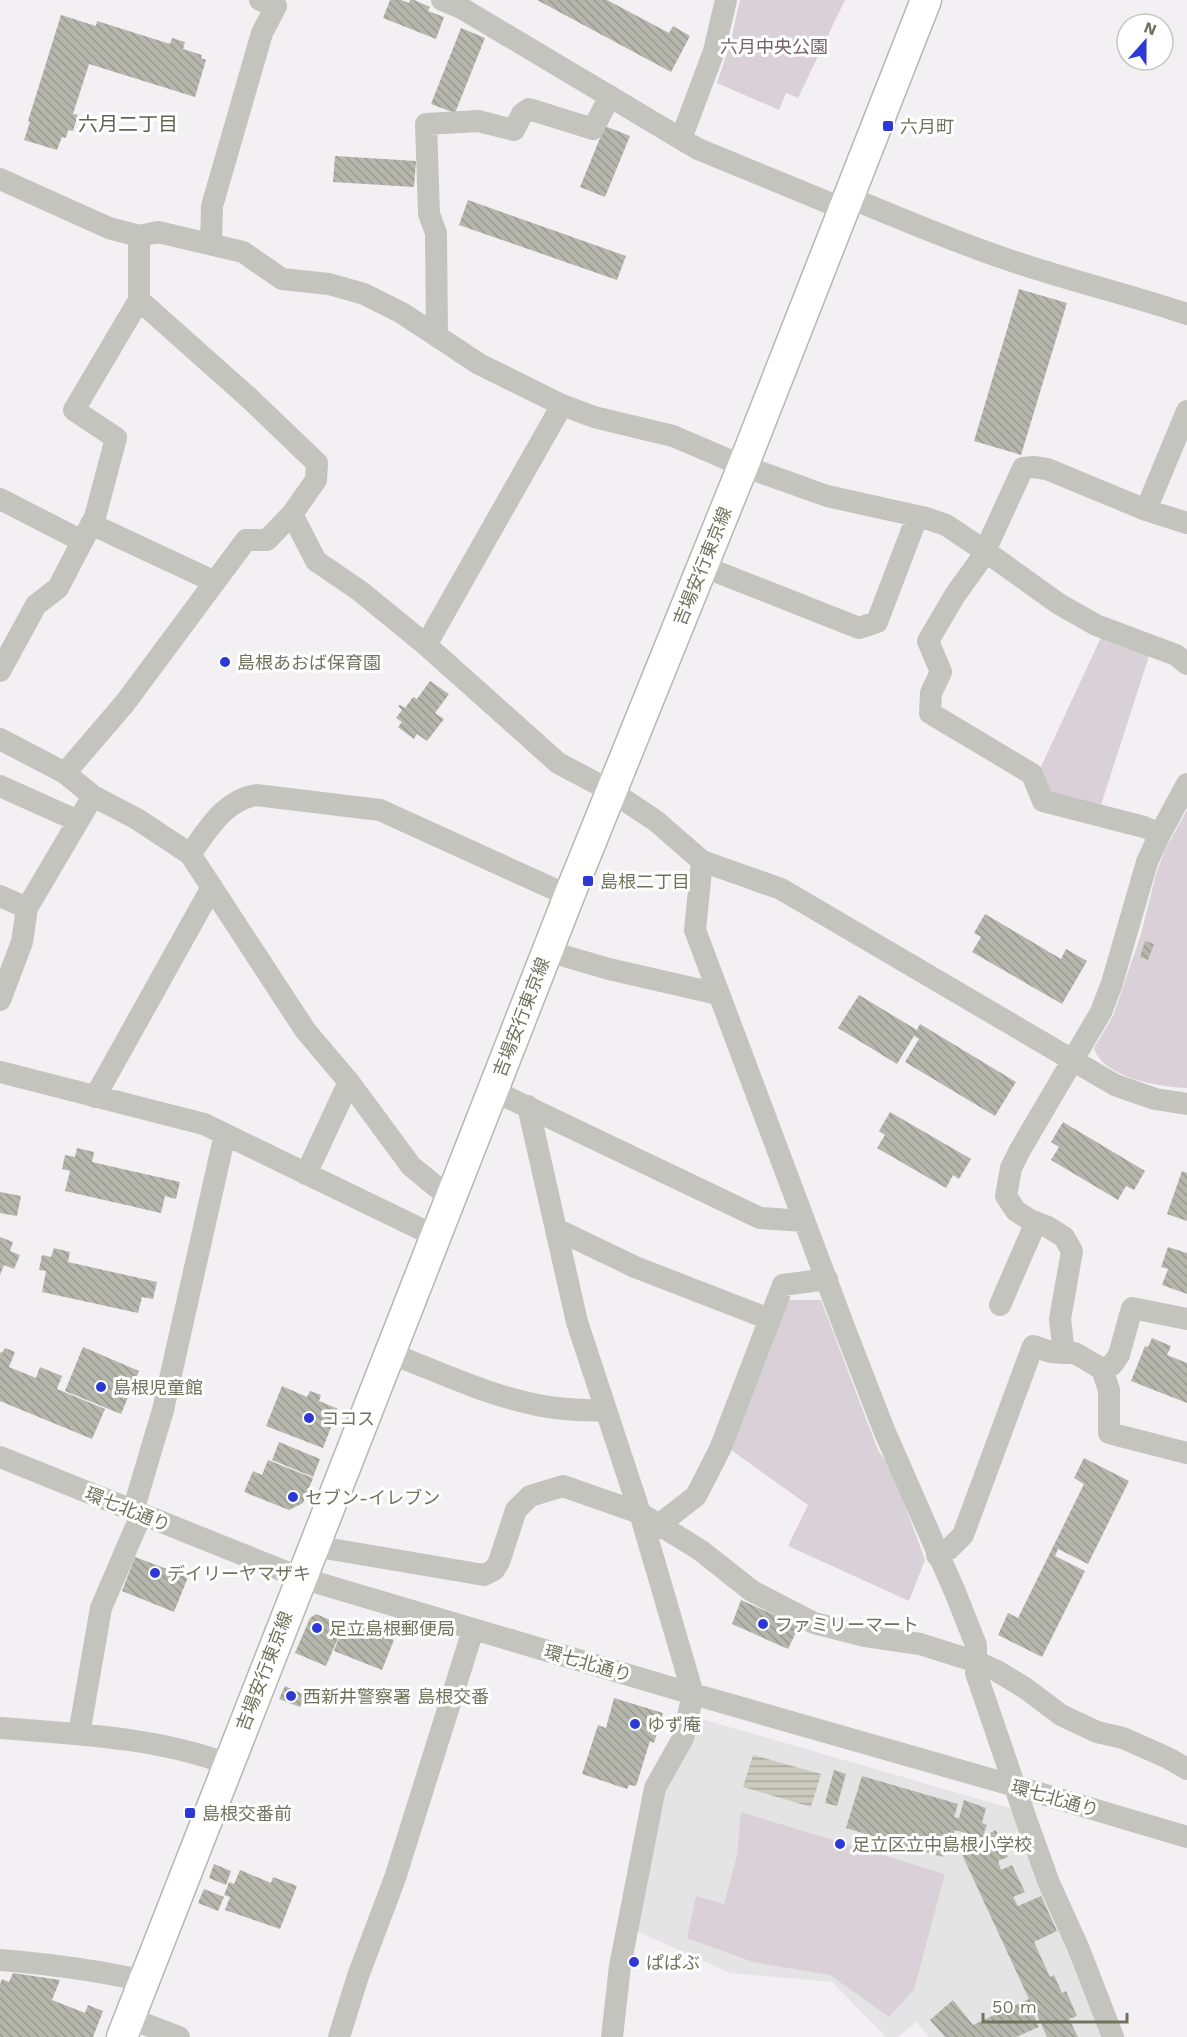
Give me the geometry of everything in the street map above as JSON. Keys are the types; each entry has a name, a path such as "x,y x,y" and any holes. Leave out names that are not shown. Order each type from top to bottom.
{"main road":[{"name":"吉場安行東京線","path":"125,2027 492,1090 926,0"}],"street":[{"path":"211,244 212,206 262,33 276,6 260,0"},
{"path":"442,0 463,9 698,149 1017,263 1187,314"},
{"path":"681,139 714,51 726,0"},
{"path":"437,335 435,233 429,214 426,124 478,121 514,130 522,114 529,109 593,129 610,96"},
{"path":"0,179 109,228 139,236 158,232 243,252 282,279 329,284 364,294 402,313 479,364 562,405 594,417 673,436 742,466 827,496 946,525 986,551 1043,594 1068,609 1096,625 1176,655 1187,664"},
{"path":"1,666 36,605 58,588 95,517 116,438 74,410 139,300 139,236"},
{"path":"65,773 125,703 246,540 267,540 292,514 316,480 317,463 248,397 139,300"},
{"path":"426,645 562,405"},
{"path":"1146,510 1187,411"},
{"path":"1160,834 1144,826 1043,801 1032,774 930,713 931,693 942,672 928,641 955,595 986,551 1023,468 1033,467 1047,470 1187,524"},
{"path":"0,499 215,582"},
{"path":"292,514 316,561 360,591 426,645 558,763 611,790 656,821 702,861 781,889 1115,1085 1155,1099 1187,1104"},
{"path":"702,566 859,628 872,626 877,622 917,517"},
{"path":"0,739 65,773 93,796 137,819 190,854 305,1030 349,1082 411,1166 450,1198"},
{"path":"1064,1353 1060,1319 1072,1251 1064,1237 1016,1211 1006,1196 1011,1168 1101,1012 1112,983 1148,862 1187,784"},
{"path":"0,786 78,821"},
{"path":"190,854 221,813 245,796 256,795 380,810 569,896"},
{"path":"0,1000 22,942 27,908 93,796"},
{"path":"702,861 695,930 884,1430 976,1645 976,1673 1015,1786 1050,1883 1113,2037"},
{"path":"95,1097 212,887"},
{"path":"0,896 27,908"},
{"path":"547,951 609,969 718,994"},
{"path":"0,1071 204,1124 435,1236"},
{"path":"306,1174 349,1082"},
{"path":"492,1090 760,1218 804,1221"},
{"path":"528,1106 577,1322 640,1513 652,1530 693,1695 682,1738 655,1788 620,1966 612,2037"},
{"path":"79,1734 101,1608 137,1513 163,1410 225,1134"},
{"path":"999,1305 1036,1222"},
{"path":"556,1229 635,1267 770,1319"},
{"path":"652,1530 696,1496 720,1449 783,1285 827,1279"},
{"path":"1102,1369 1112,1365 1119,1355 1132,1308 1187,1318"},
{"path":"937,1555 949,1549 963,1535 1033,1346 1051,1352 1075,1353 1102,1369 1109,1390 1109,1433 1187,1453"},
{"path":"389,1353 533,1405 606,1411"},
{"name":"環七北通り","path":"0,1457 301,1578 693,1695 1187,1837"},
{"path":"313,1546 484,1575 494,1570 499,1562 516,1510 530,1496 563,1486 640,1513"},
{"path":"652,1530 700,1550 752,1591 813,1623 865,1636 920,1644 977,1662 997,1671 1024,1688 1061,1715 1097,1732 1123,1738 1187,1769"},
{"path":"339,2037 358,1976 395,1878 473,1630"},
{"path":"0,1728 132,1740 201,1754 228,1764"},
{"path":"0,1960 64,1966 144,1981"},
{"path":"125,2027 179,2037"}],"shaded area":[{"name":"足立区立中島根小学校","path":"695,1717 1017,1810 1106,2037 929,2037 916,2022 898,2037 886,2037 832,1982 730,1973 634,1930 661,1789"},
{"path":"753,1755 821,1774 811,1807 743,1787"}],"green space":[{"name":"六月中央公園","path":"740,0 845,0 798,98 786,93 779,110 717,83 730,44"},
{"path":"1103,633 1150,653 1100,808 1051,797 1039,771"},
{"path":"1187,810 1187,1088 1162,1086 1120,1074 1099,1058 1094,1048 1113,1016 1141,934 1156,874 1165,850"},
{"path":"788,1300 821,1300 878,1450 893,1472 925,1560 909,1601 788,1546 808,1505 731,1450"},
{"path":"741,1812 945,1874 914,1990 889,2017 830,1975 753,1962 687,1938 696,1896 724,1904 737,1855"}],"building":[{"path":"390,0 409,3 410,0 414,0 430,7 428,11 444,17 436,39 383,18"},
{"path":"537,0 607,0 669,33 673,26 690,36 671,72"},
{"path":"61,15 96,26 97,21 170,44 172,38 185,42 183,49 202,55 201,58 206,60 195,97 89,64 73,114 78,115 73,131 68,130 66,138 62,137 57,150 24,140"},
{"path":"461,28 485,38 455,113 431,104"},
{"path":"605,126 630,136 605,197 580,187"},
{"path":"335,156 416,161 414,187 333,182"},
{"path":"468,200 626,256 617,280 459,225"},
{"path":"1019,289 1067,303 1021,455 974,441"},
{"path":"430,681 449,694 435,713 444,719 427,741 417,734 414,739 398,727 402,722 396,718 402,710 398,706 405,708 413,697 417,699"},
{"path":"985,914 1061,959 1066,949 1087,961 1062,1004 972,952 981,937 974,933"},
{"path":"1145,941 1154,944 1148,960 1140,957"},
{"path":"859,995 917,1030 920,1024 1016,1082 995,1116 905,1062 919,1039 914,1036 897,1064 838,1028"},
{"path":"890,1112 971,1159 959,1179 953,1175 946,1188 877,1148 885,1135 879,1131"},
{"path":"1063,1122 1145,1171 1134,1190 1126,1186 1118,1200 1051,1160 1059,1147 1051,1142"},
{"path":"77,1148 94,1152 92,1162 180,1182 176,1199 165,1196 161,1213 65,1191 70,1171 62,1169 65,1155 75,1157"},
{"path":"1182,1171 1187,1173 1187,1221 1167,1214"},
{"path":"0,1192 21,1196 17,1216 0,1213"},
{"path":"0,1237 13,1242 10,1251 20,1255 14,1269 4,1265 0,1275"},
{"path":"1168,1247 1187,1253 1187,1294 1162,1285 1168,1269 1161,1267"},
{"path":"54,1248 70,1252 68,1262 157,1282 153,1299 142,1297 138,1313 42,1292 46,1271 39,1270 42,1255 51,1257"},
{"path":"1152,1338 1171,1346 1167,1355 1187,1363 1187,1403 1131,1381 1145,1346 1148,1347"},
{"path":"83,1347 139,1371 121,1414 65,1391"},
{"path":"5,1348 15,1352 9,1367 36,1378 40,1367 62,1376 57,1389 105,1409 92,1439 0,1401 0,1352 2,1353"},
{"path":"282,1386 307,1397 310,1391 321,1395 319,1401 338,1409 323,1448 266,1426"},
{"path":"279,1442 320,1459 313,1477 272,1460"},
{"path":"1084,1458 1129,1481 1088,1564 1058,1549 1055,1556 1085,1571 1042,1657 998,1635 1008,1613 1018,1618 1084,1484 1074,1478"},
{"path":"268,1460 313,1478 303,1503 289,1510 244,1492 253,1471 262,1475"},
{"path":"135,1557 188,1577 174,1612 122,1591"},
{"path":"741,1600 799,1626 788,1649 732,1624"},
{"path":"316,1614 344,1626 346,1621 394,1640 382,1670 334,1651 342,1629 326,1666 295,1653 310,1618"},
{"path":"285,1686 305,1695 300,1707 279,1699"},
{"path":"614,1698 663,1713 654,1743 650,1741 636,1786 629,1785 627,1789 582,1774 598,1725 606,1728"},
{"path":"834,1770 846,1774 837,1806 825,1803"},
{"path":"862,1776 958,1804 954,1817 959,1818 964,1800 986,1808 982,1823 987,1825 984,1832 986,1835 996,1830 1008,1857 998,1861 1001,1870 1012,1865 1025,1892 1013,1897 1018,1906 1041,1896 1057,1931 1034,1942 1050,1977 1054,1975 1062,1993 1066,1991 1077,2016 1069,2019 1078,2037 1047,2037 1034,2008 1031,2009 1039,2027 1016,2037 945,2037 930,2020 953,2000 973,2025 1029,1999 959,1848 978,1839 977,1836 955,1830 950,1845 946,1844 943,1857 885,1844 886,1840 846,1828"},
{"path":"214,1864 231,1871 226,1885 209,1878"},
{"path":"240,1870 271,1883 273,1877 297,1886 280,1929 225,1910 230,1897 224,1895 229,1882 234,1884"},
{"path":"204,1889 224,1897 218,1911 198,1903"},
{"path":"13,1973 60,1980 52,2000 85,2013 88,2005 103,2011 93,2037 0,2037 0,1984 2,1979 9,1982"}],"place":[{"name":"六月町","path":"888,126"},
{"name":"島根あおば保育園","path":"225,662"},
{"name":"島根二丁目","path":"588,881"},
{"name":"島根児童館","path":"101,1387"},
{"name":"ココス","path":"309,1418"},
{"name":"セブン-イレブン","path":"293,1497"},
{"name":"デイリーヤマザキ","path":"155,1573"},
{"name":"ファミリーマート","path":"763,1624"},
{"name":"足立島根郵便局","path":"317,1628"},
{"name":"西新井警察署 島根交番","path":"291,1696"},
{"name":"ゆず庵","path":"635,1724"},
{"name":"島根交番前","path":"190,1813"},
{"name":"足立区立中島根小学校","path":"840,1844"},
{"name":"ぱぱぶ","path":"634,1962"}],"district":[{"name":"六月二丁目","path":"128,124"}]}
